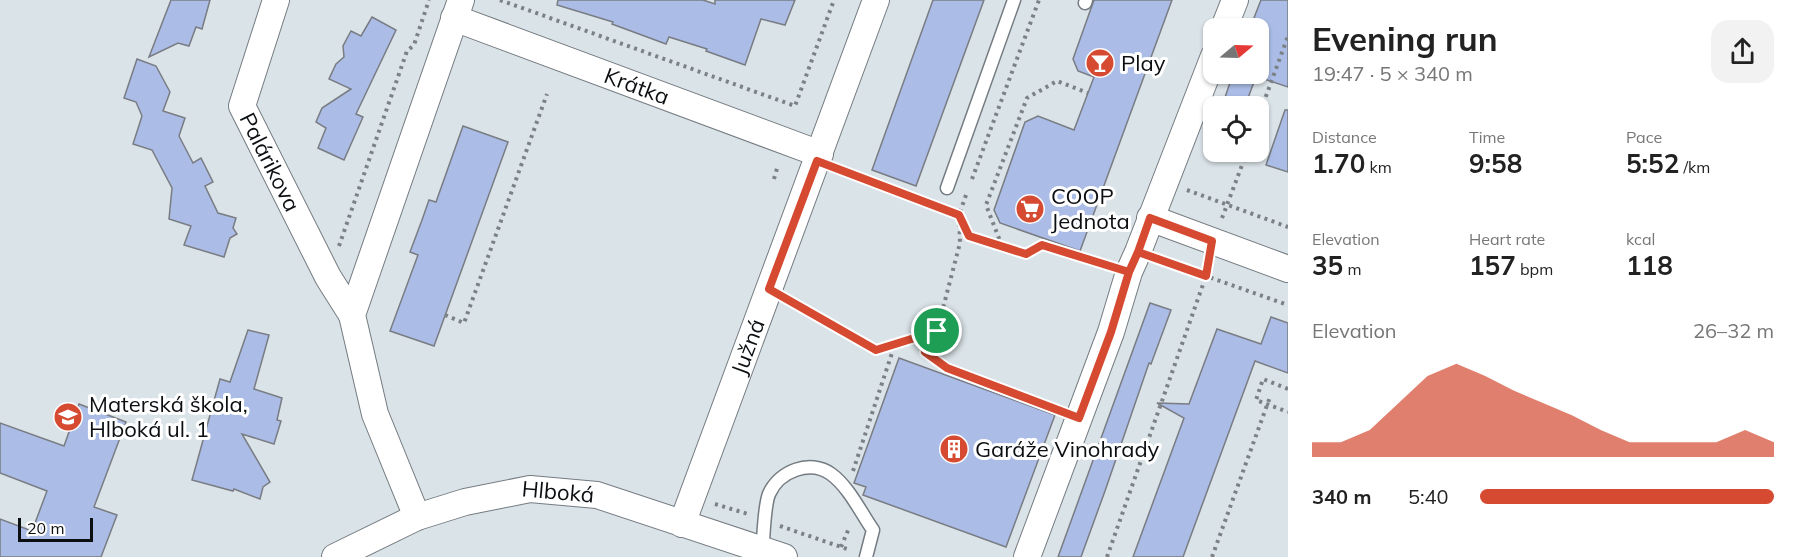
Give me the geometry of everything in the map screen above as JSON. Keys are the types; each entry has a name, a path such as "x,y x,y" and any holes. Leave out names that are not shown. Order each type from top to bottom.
{"street":[{"name":"Palárikova","path":"276,0 242,106 328,277 352,315 375,414 417,517"},
{"name":"Južná","path":"682,524 876,0"},
{"path":"1228,18 1235,0"},
{"name":"Krátka","path":"457,9 818,157"},
{"path":"352,315 457,9"},
{"path":"1027,557 1111,332 1133,262 1203,84"},
{"path":"1150,218 1288,269"},
{"name":"Hlboká","path":"336,557 417,517 465,502 530,489 597,495 773,554"}],"lane":[{"path":"947,188 1014,0"},
{"path":"773,554 769,495 777,482 790,472 804,467 819,468 832,475 845,489 873,530 866,557"}],"path":[{"path":"328,277 407,51 414,45 429,0"},
{"path":"500,0 795,106 834,0"},
{"path":"971,183 1039,0"},
{"path":"1266,96 1288,36"},
{"path":"1003,247 986,204 1027,98 1057,81 1088,93"},
{"path":"445,315 464,323 547,94"},
{"path":"818,157 959,215 969,236 1003,247 1026,254 1042,245 1206,276 1288,305"},
{"path":"1107,557 1206,276 1212,241 1243,162"},
{"path":"1164,181 1288,227"},
{"path":"967,194 959,215 960,243 937,331 925,352 947,368 1079,418"},
{"path":"769,289 876,350 937,331"},
{"path":"841,547 850,530 840,507 895,344"},
{"path":"1288,389 1263,379 1256,400 1288,412"},
{"path":"1212,557 1270,397"}],"building":[{"path":"171,0 210,0 202,29 196,27 189,46 178,43 149,57"},
{"path":"558,0 703,0 715,4 715,0 795,0 785,25 761,19 745,65 706,51 707,49 669,37 666,44 612,24 613,22 557,5"},
{"path":"933,0 984,0 916,186 872,170"},
{"path":"1094,0 1172,0 1080,251 1000,223 994,210 1025,122 1038,116 1074,130 1094,77 1078,71 1073,59"},
{"path":"1261,0 1288,0 1288,87 1269,81 1269,18 1254,18"},
{"path":"372,17 396,30 356,114 363,117 344,160 318,148 326,128 316,122 322,108 351,89 329,79 336,64 344,57 343,46 351,31 361,36"},
{"path":"137,59 156,66 170,92 163,111 185,118 179,136 193,163 201,158 213,182 205,186 218,213 236,218 233,228 237,234 230,238 224,257 184,245 191,226 169,219 172,188 152,150 133,144 142,116 136,102 124,98"},
{"path":"1230,84 1253,84 1249,96 1225,96"},
{"path":"1285,110 1288,110 1288,172 1266,165 1269,162"},
{"path":"463,126 508,142 434,346 390,331 418,255 410,252 429,200 436,202"},
{"path":"1150,303 1171,310 1151,364 1149,363 1081,557 1058,557"},
{"path":"1271,317 1288,323 1288,373 1255,361 1183,557 1133,557 1184,418 1157,403 1189,404 1217,329 1261,344"},
{"path":"248,330 269,335 254,389 282,398 277,420 281,421 274,444 242,434 270,482 263,487 260,499 234,489 233,491 192,480 220,379 230,382"},
{"name":"Garáže Vinohrady","path":"899,358 1055,415 1006,547 863,495 866,487 854,483"},
{"path":"79,404 126,422 94,507 117,515 101,557 0,557 0,519 32,531 47,491 0,473 0,423 64,446"}],"place":[{"name":"Play","path":"1100,63"},
{"name":"COOP Jednota","path":"1030,209"},
{"name":"Materská škola, Hlboká ul. 1","path":"68,417"},
{"name":"Garáže Vinohrady","path":"954,449"}],"route":[{"path":"937,331 876,350 769,289 817,161 959,215 969,236 1026,254 1042,245 1129,272 1138,252 1206,276 1212,241 1150,218 1129,272 1111,332 1079,418 947,368 925,352 937,331"}]}
